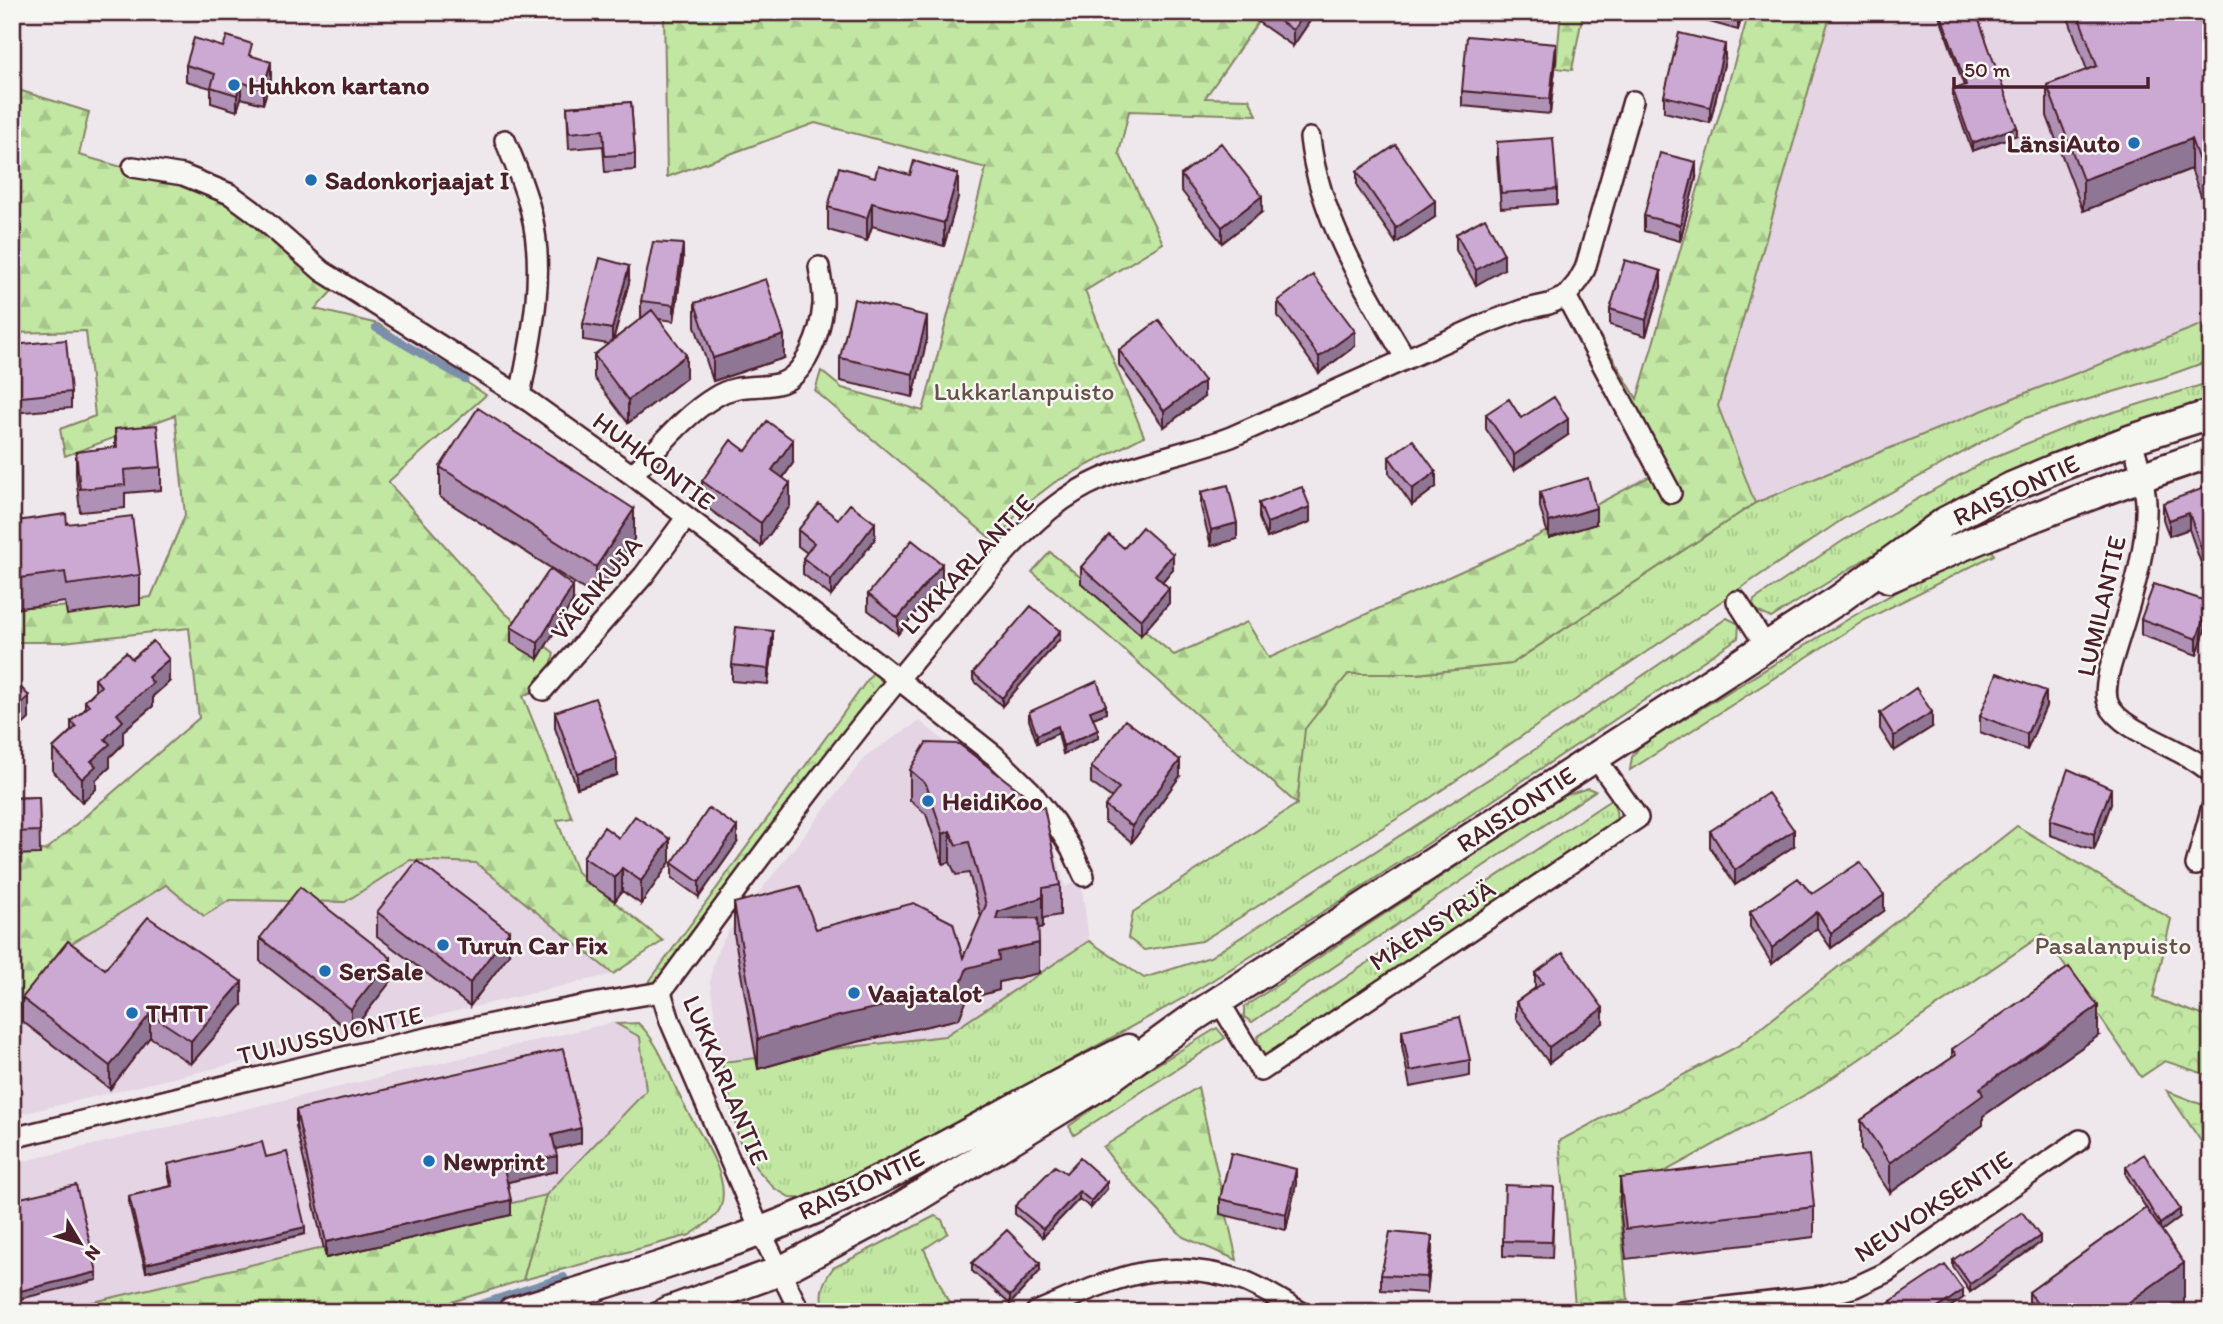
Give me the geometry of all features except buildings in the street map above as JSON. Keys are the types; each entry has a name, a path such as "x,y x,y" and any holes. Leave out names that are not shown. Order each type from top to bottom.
{"main road":[{"name":"RAISIONTIE","path":"666,1312 780,1271 899,1208 1004,1145 1099,1086 1194,1017 1838,600 1946,522 2022,482 2132,439 2211,414"},
{"name":"RAISIONTIE","path":"1838,600 1958,547 2141,476 2211,453"},
{"name":"RAISIONTIE","path":"512,1312 683,1258 824,1205 893,1172 1086,1069 1194,1017"}],"street":[{"path":"1633,100 1585,269 1566,296 1671,493"},
{"path":"1311,138 1313,163 1328,212 1375,306 1406,359"},
{"path":"505,140 532,213 537,253 533,332 520,395"},
{"name":"HUHKONTIE","path":"133,167 183,174 230,194 321,271 520,395 632,475 995,756 1030,790 1054,821 1084,876"},
{"path":"632,475 698,409 715,397 737,387 778,384 793,378 803,367 812,348 823,307 819,267"},
{"name":"LUKKARLANTIE","path":"800,1312 760,1230 670,1021 661,992 758,860 898,679 1007,552 1033,524 1073,494 1093,481 1131,466 1197,450 1231,437 1488,323 1566,296"},
{"name":"LUMILANTIE","path":"2132,439 2146,500 2146,529 2141,559 2109,672 2106,689 2109,705 2118,717 2131,726 2188,755 2211,772"},
{"name":"VÄENKUJA","path":"543,691 644,575 686,517"},
{"path":"1737,601 1766,646"},
{"name":"MÄENSYRJÄ","path":"1219,1001 1261,1071 1638,818 1595,757"},
{"path":"2196,864 2211,810"},
{"name":"TUIJUSSUONTIE","path":"12,1138 498,1022 661,992"},
{"name":"NEUVOKSENTIE","path":"1681,1312 1823,1296 1855,1287 1885,1273 2080,1140"},
{"path":"1036,1312 1120,1277 1160,1268 1203,1270 1246,1282 1301,1312"}],"shaded area":[{"path":"1831,12 2211,12 2211,321 1755,503 1718,406"},
{"path":"920,721 1049,828 1065,887 1081,880 1089,941 945,1036 722,1062 710,983 719,948 728,932 867,755"},
{"path":"410,860 476,863 613,974 12,1116 12,1011 15,1013 72,943 166,885 204,916 230,900 345,902"},
{"path":"615,1022 631,1024 641,1034 661,1074 546,1195 51,1312 12,1312 12,1164"}],"green space":[{"name":"Lukkarlanpuisto","path":"664,12 1265,12 1205,98 1249,99 1257,115 1129,111 1119,153 1163,243 1085,291 1144,436 1055,482 1021,508 996,543 815,391 821,371 842,388 923,411 986,168 815,123 667,177"},
{"path":"1561,12 1583,12 1572,70 1556,68"},
{"path":"1749,12 1831,12 1718,406 1755,503 1511,664 1416,674 1348,674 1305,729 1297,804 1032,572 1050,552 1174,655 1247,622 1269,658 1528,541 1658,472 1570,325 1589,317 1637,399"},
{"path":"12,88 89,112 79,155 236,199 333,290 315,309 378,324 486,395 388,482 505,613 554,653 547,685 523,696 572,818 557,820 577,872 663,941 613,974 476,863 410,860 345,902 230,900 204,916 166,885 72,943 15,1013 12,1011 12,851 46,850 199,718 189,628 63,642 12,642 12,607 60,607 151,597 185,515 175,415 65,456 60,429 95,416 86,331 12,333"},
{"path":"2211,321 2211,360 2164,377 2025,418 1843,519 1427,800 1202,941 1144,950 1128,938 1133,912 1297,804 1305,724 1348,674 1416,674 1511,664 1755,503"},
{"path":"2211,382 2211,402 1997,482 1771,618 1757,611 1753,605 1754,600 1844,540 1989,459 2075,424"},
{"path":"1992,549 1994,555 1865,620 1630,770 1632,757 1641,745 1865,609 1926,576"},
{"path":"1727,618 1739,624 1738,638 1347,897 1185,997 885,1163 812,1199 791,1198 774,1188 756,1168 739,1140 722,1062 945,1036 1089,941 1144,978 1210,957 1534,750"},
{"path":"879,664 898,679 661,992 642,995 651,979"},
{"path":"1588,788 1595,791 1252,1022 1244,1017 1244,1007 1561,797"},
{"path":"1612,799 1617,821 1264,1059 1257,1037"},
{"name":"Pasalanpuisto","path":"2017,826 2171,919 2153,998 2211,1018 2211,1076 2165,1061 2141,1077 2043,934 1814,1090 1618,1197 1628,1300 1575,1305 1559,1141 1738,1046"},
{"path":"638,1023 659,1051 685,1107 712,1154 723,1194 719,1211 690,1235 523,1280 546,1195 646,1091 640,1037 617,1024"},
{"path":"1217,1028 1225,1038 1074,1135 1069,1126 1135,1078"},
{"path":"1198,1087 1237,1260 1183,1237 1122,1172 1103,1147"},
{"path":"2167,1091 2211,1108 2211,1156"},
{"path":"546,1195 523,1280 419,1312 51,1312"},
{"path":"935,1216 942,1220 948,1233 924,1249 953,1312 825,1312 822,1289 833,1268"}],"waterway":[{"path":"376,328 465,379"},
{"path":"457,1312 564,1277"}],"place":[{"name":"Huhkon kartano","path":"234,85"},
{"name":"LänsiAuto","path":"2134,143"},
{"name":"Sadonkorjaajat I","path":"311,180"},
{"name":"HeidiKoo","path":"928,801"},
{"name":"Turun Car Fix","path":"443,945"},
{"name":"SerSale","path":"325,971"},
{"name":"Vaajatalot","path":"854,993"},
{"name":"THTT","path":"132,1013"},
{"name":"Newprint","path":"429,1161"}]}
